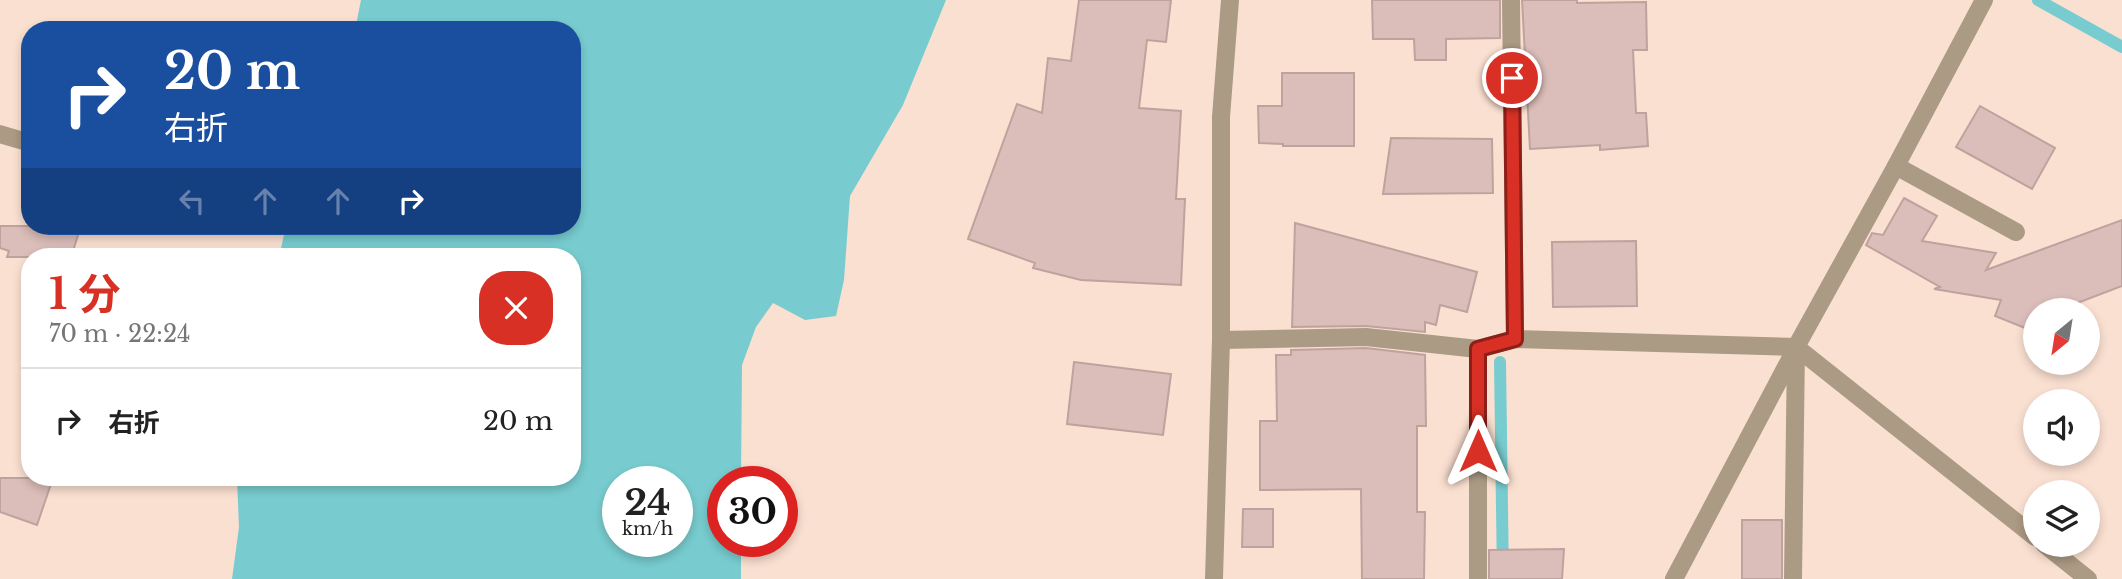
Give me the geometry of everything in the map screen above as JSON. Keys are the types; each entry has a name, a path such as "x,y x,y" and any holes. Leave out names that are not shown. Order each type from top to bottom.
{"street":[{"path":"1214,579 1221,340 1221,117 1230,0"},
{"path":"1511,0 1515,339"},
{"path":"1674,579 1984,0"},
{"path":"0,134 21,140"},
{"path":"1896,166 2016,232"},
{"path":"1221,340 1366,337 1478,349 1515,339 1796,347 2023,527"},
{"path":"1793,579 1796,347"},
{"path":"1478,349 1478,579"},
{"path":"2060,557 2088,579"}],"water":[{"path":"361,0 946,0 903,105 850,196 844,280 836,316 805,320 773,303 756,327 742,365 741,466 707,466 707,557 741,557 741,579 232,579 239,527 237,486 581,486 581,248 281,248 284,235 581,235 581,21 357,21"}],"building":[{"path":"1079,0 1171,0 1166,42 1147,40 1139,108 1181,111 1176,199 1185,199 1181,285 1081,280 1033,268 1035,263 968,239 1017,104 1042,113 1048,58 1071,61"},
{"path":"1372,0 1500,0 1500,38 1446,39 1446,60 1415,60 1414,39 1373,39"},
{"path":"1522,0 1577,0 1577,3 1646,2 1647,50 1633,50 1636,113 1646,113 1648,146 1600,150 1600,145 1530,149"},
{"path":"1282,73 1354,73 1354,146 1283,146 1259,143 1258,106 1282,106"},
{"path":"1980,106 2055,148 2032,189 1956,147"},
{"path":"1391,138 1492,139 1493,193 1383,194"},
{"path":"1904,198 1937,216 1922,241 1996,253 1986,270 2122,220 2122,286 2090,298 2023,298 2023,327 1995,316 2001,300 1934,289 1940,287 1866,245 1872,233 1883,235"},
{"path":"1295,223 1477,272 1467,312 1440,305 1436,325 1425,322 1425,332 1366,326 1292,327"},
{"path":"0,226 21,226 21,235 78,235 74,248 21,248 21,257 7,257 9,251 0,248"},
{"path":"1636,241 1637,306 1553,307 1552,242"},
{"path":"1366,348 1425,355 1426,426 1417,426 1417,512 1425,512 1424,579 1362,579 1361,489 1260,490 1260,421 1277,421 1276,355 1291,355 1291,350"},
{"path":"1074,362 1171,374 1163,435 1067,424"},
{"path":"0,478 21,478 21,486 50,486 37,525 0,512"},
{"path":"1243,509 1273,509 1273,547 1242,547"},
{"path":"1742,520 1782,520 1782,579 1742,579"},
{"path":"1564,549 1562,579 1489,579 1489,550"}],"waterway":[{"path":"2038,0 2122,47"},
{"path":"1500,362 1503,579"}],"route":[{"path":"1478,451 1478,349 1515,339 1512,78"}]}
